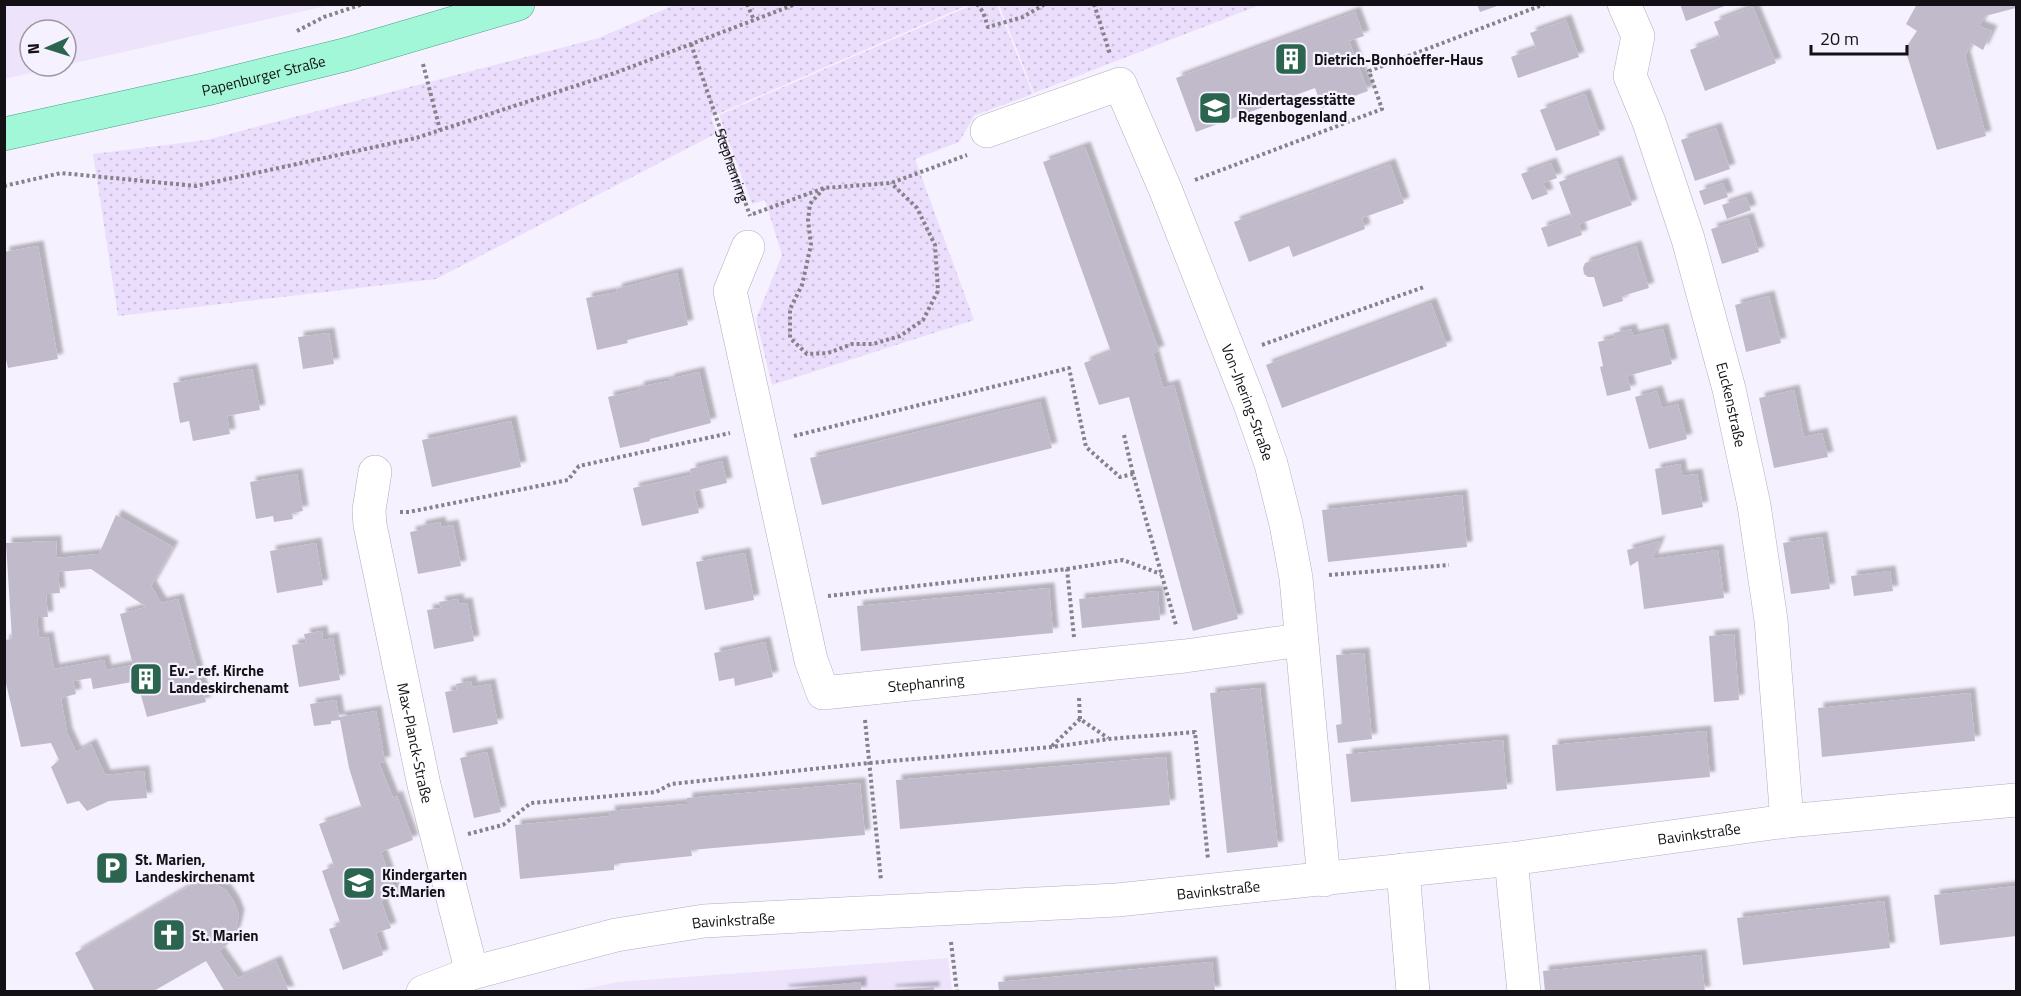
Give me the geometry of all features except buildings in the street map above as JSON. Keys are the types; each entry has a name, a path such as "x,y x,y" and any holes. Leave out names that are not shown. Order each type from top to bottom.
{"main road":[{"name":"Papenburger Straße","path":"4,134 207,89 416,36 518,4"}],"street":[{"name":"Euckenstraße","path":"1624,4 1638,36 1630,76 1649,122 1688,239 1730,389 1754,505 1772,620 1787,820"},
{"path":"987,131 1120,84"},
{"name":"Von-Jhering-Straße","path":"1120,84 1166,191 1250,404 1271,464 1296,578 1324,880"},
{"name":"Stephanring","path":"749,231 730,291 811,660 823,693 1078,668 1301,640"},
{"name":"Max-Planck-Straße","path":"375,472 369,510 370,525 421,773 472,973"},
{"name":"Bavinkstraße","path":"423,992 472,973 616,934 704,921 1118,900 1510,859 1787,820 2016,800"},
{"path":"1510,859 1524,992"},
{"path":"1403,870 1413,992"}],"path":[{"path":"747,4 754,20"},
{"path":"4,186 61,173 196,186 416,138 615,73 796,4"},
{"path":"977,4 983,12 988,27 1023,17 1045,4"},
{"path":"1094,4 1120,84"},
{"path":"1166,191 1382,109 1369,71 1545,4"},
{"path":"416,36 440,130"},
{"name":"Stephanring","path":"691,44 749,231"},
{"path":"749,231 824,188 891,183 968,155 987,131"},
{"path":"824,188 810,204 808,220 811,245 802,285 790,309 790,338 807,354 828,353 852,344 873,344 900,336 923,320 938,291 935,245 917,208 891,183"},
{"path":"1230,356 1424,286"},
{"path":"369,510 409,512 568,480 579,466 762,435 1069,368 1086,447 1120,477 1132,474"},
{"path":"1124,435 1132,474 1185,656"},
{"path":"798,599 1066,569 1123,560 1161,574"},
{"path":"1296,578 1449,565"},
{"path":"1052,747 1080,719 1078,668 1066,569"},
{"path":"862,690 884,911"},
{"path":"1080,719 1109,739"},
{"path":"438,842 503,825 531,803 656,792 671,784 1195,732 1211,891"},
{"path":"948,907 957,992"}],"shaded area":[{"path":"5,4 330,5 78,62 78,18 18,18 18,76 5,79"},
{"path":"674,5 968,5 711,117 717,133 436,279 118,316 93,154 206,140 599,38"},
{"path":"972,5 997,5 1033,94 975,115 959,142 915,159 974,320 772,385 756,319 782,255 765,200 752,204 719,115"},
{"path":"999,5 1260,5 1034,93"},
{"path":"948,958 952,991 572,992 617,982"}],"place":[{"name":"Dietrich-Bonhoeffer-Haus","path":"1291,59"},
{"name":"Kindertagesstätte Regenbogenland","path":"1215,108"},
{"name":"Ev.- ref. Kirche Landeskirchenamt","path":"146,679"},
{"name":"St. Marien, Landeskirchenamt","path":"112,868"},
{"name":"Kindergarten St.Marien","path":"359,883"},
{"name":"St. Marien","path":"169,935"}]}
